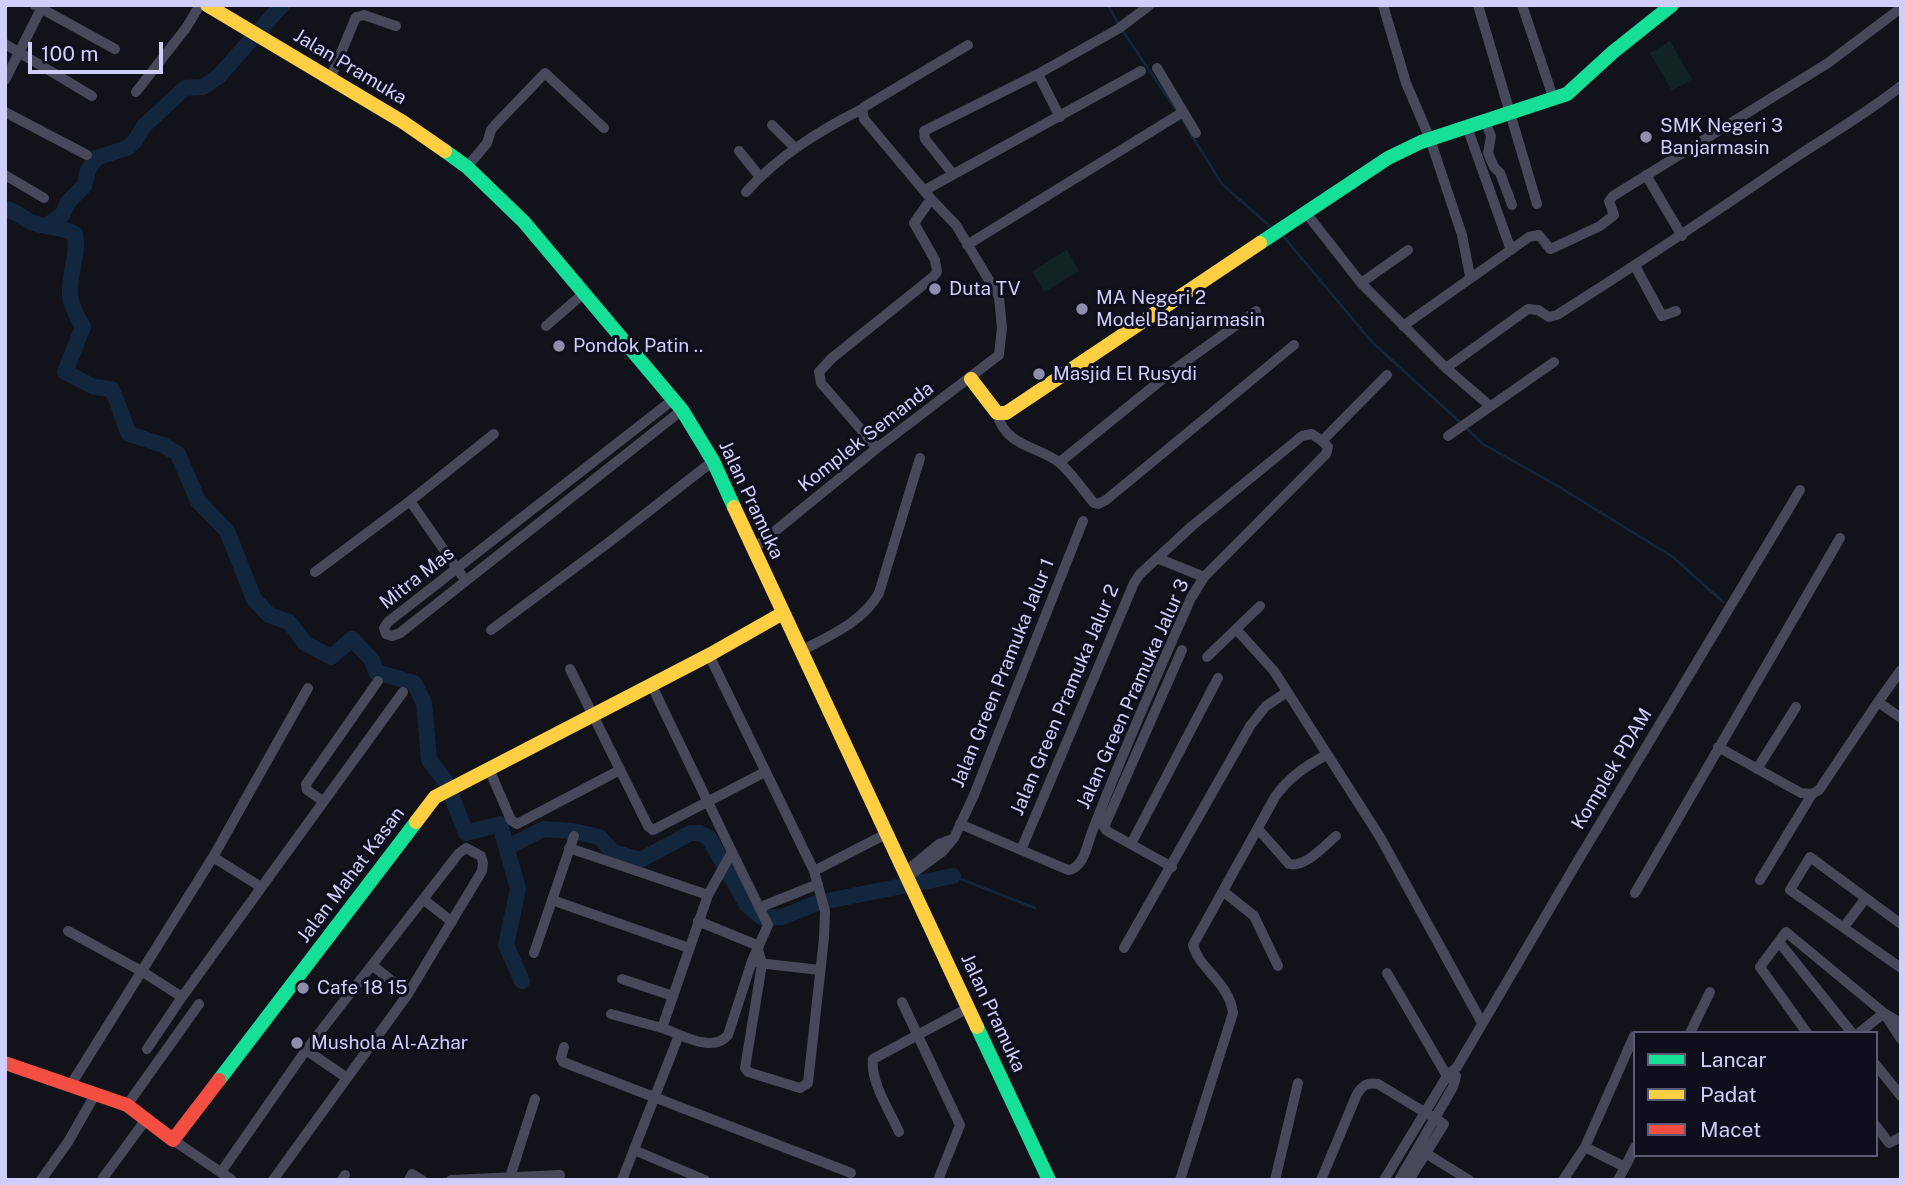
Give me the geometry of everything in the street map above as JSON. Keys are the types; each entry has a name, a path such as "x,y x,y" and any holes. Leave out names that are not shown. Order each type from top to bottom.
{"street":[{"path":"136,92 186,28 200,5"},
{"name":"Jalan Pramuka","path":"207,5 403,122 467,167 524,222 678,404 713,461 1049,1180"},
{"path":"953,174 925,139 925,131 1038,74 1120,27 1150,5"},
{"path":"1383,5 1406,83 1430,139 1462,235 1470,276"},
{"path":"1478,5 1537,204"},
{"path":"1522,5 1554,100"},
{"path":"998,413 1006,413 1035,395 1388,158 1430,139 1554,100 1573,90 1613,51 1672,5"},
{"path":"5,80 38,7 115,49"},
{"path":"1403,326 1470,276 1535,234 1542,237 1550,249 1600,226 1614,215 1610,199 1828,62 1901,8"},
{"path":"330,79 356,17 364,15 396,26"},
{"path":"5,44 92,96"},
{"path":"746,192 795,148 968,46"},
{"path":"1157,68 1180,115 1196,133"},
{"path":"877,447 821,383 819,372 832,358 937,272 935,260 914,223 928,194 953,174 1141,71"},
{"path":"467,167 487,144 496,124 545,74 604,128"},
{"path":"1038,74 1060,117"},
{"path":"1446,368 1528,309 1538,310 1549,317 1557,315 1682,236 1875,107 1901,86"},
{"path":"862,109 864,119 956,225 967,245 1180,115"},
{"path":"5,112 87,155"},
{"path":"1485,121 1490,136 1488,153 1512,205"},
{"path":"772,124 795,148"},
{"path":"1467,127 1511,250"},
{"path":"739,151 760,177"},
{"path":"5,175 44,198"},
{"path":"1646,176 1682,236"},
{"path":"1306,213 1361,283 1446,368 1490,407"},
{"name":"Komplek Semanda","path":"753,549 877,447 971,379 1001,352 999,297 967,245"},
{"path":"1361,283 1408,250"},
{"path":"1635,266 1662,316 1676,311"},
{"path":"546,326 584,293"},
{"path":"1060,462 1175,369 1256,311"},
{"path":"971,379 998,413 999,421 1008,433 1060,462 1094,503 1102,503 1294,345"},
{"path":"1448,436 1554,362"},
{"path":"1322,441 1387,375"},
{"name":"Mitra Mas","path":"678,404 554,510 400,633 392,636 386,634 384,628 388,622 546,500 678,404"},
{"path":"315,572 494,434"},
{"name":"Jalan Green Pramuka Jalur 2","path":"1021,850 1134,583 1147,565 1302,436 1312,434 1322,441"},
{"name":"Jalan Green Pramuka Jalur 3","path":"1021,850 1068,870 1080,863 1191,598 1204,577 1326,454 1328,447 1322,441"},
{"path":"801,651 865,614 873,604 879,593 920,458"},
{"path":"491,630 608,544 713,461"},
{"name":"Komplek PDAM","path":"1399,1180 1435,1118 1451,1079 1482,1023 1800,490"},
{"path":"546,500 554,510"},
{"path":"410,501 465,580"},
{"name":"Jalan Green Pramuka Jalur 1","path":"910,879 954,838 974,795 1083,521"},
{"path":"1635,893 1840,538"},
{"path":"1157,558 1204,577"},
{"path":"1207,657 1260,606"},
{"name":"Jalan Mahat Kasan","path":"173,1140 430,802 449,789 709,654 783,612"},
{"path":"1236,629 1260,653 1287,692 1385,846 1482,1023"},
{"path":"1172,867 1107,831 1105,824 1182,650"},
{"path":"651,684 708,802 727,859 764,914 766,931 758,948 745,1068 748,1072 800,1088 808,1083 825,911 814,871 709,654"},
{"path":"570,669 648,826 653,830 765,772"},
{"path":"1760,880 1812,794 1819,790 1901,670"},
{"path":"1131,844 1218,678"},
{"path":"323,801 307,790 306,784 378,681"},
{"path":"70,1086 213,857 308,688"},
{"path":"147,1049 403,692"},
{"path":"1124,948 1250,726 1266,706 1287,692"},
{"path":"1878,702 1901,718"},
{"path":"1757,769 1796,707"},
{"path":"1718,747 1801,793 1812,794"},
{"path":"1180,1180 1233,1013 1227,992 1196,954 1193,945 1275,797 1286,782 1326,755"},
{"path":"489,769 512,820 517,824 620,770"},
{"path":"960,824 1021,850"},
{"path":"1258,829 1289,864 1293,865 1302,863 1336,836"},
{"path":"814,871 888,833"},
{"path":"534,953 574,836"},
{"path":"569,848 708,895"},
{"path":"221,1172 306,1050 462,850 471,849 481,856 482,871 452,922 408,994 273,1180"},
{"path":"213,857 261,887"},
{"path":"1901,924 1810,857 1790,890 1901,968"},
{"path":"662,1028 708,895 727,859"},
{"path":"764,914 820,889"},
{"path":"1223,891 1254,916 1278,966"},
{"path":"423,899 452,922"},
{"path":"1844,927 1866,899"},
{"path":"552,900 689,948"},
{"path":"698,921 758,948"},
{"path":"68,931 182,997"},
{"path":"1806,1031 1760,967 1786,932 1884,1013 1901,1023"},
{"path":"1779,942 1850,1031"},
{"path":"757,962 820,970"},
{"path":"611,1014 713,1044 726,1039 757,962"},
{"path":"372,965 408,994"},
{"path":"1387,973 1451,1079"},
{"path":"622,979 673,996"},
{"path":"1691,1031 1710,992"},
{"path":"902,1002 960,1125 938,1180"},
{"path":"127,1105 199,1004"},
{"path":"900,1132 878,1084 872,1062 876,1056 968,1008"},
{"path":"1862,1031 1884,1013"},
{"path":"1884,1013 1901,1039"},
{"path":"622,1180 679,1035"},
{"path":"1563,1180 1584,1147 1633,1038"},
{"path":"564,1047 561,1058 564,1062 850,1173"},
{"path":"306,1050 347,1078"},
{"path":"5,1063 127,1105 232,1180"},
{"path":"1878,1067 1901,1096"},
{"name":"Komplek PDAM","path":"1384,1180 1425,1113 1451,1079"},
{"path":"1275,1180 1297,1083"},
{"path":"1321,1180 1362,1087 1372,1083 1443,1122 1444,1127 1409,1180"},
{"path":"41,1180 68,1142 96,1093"},
{"path":"510,1177 535,1099"},
{"path":"103,1178 147,1118"},
{"path":"1878,1129 1889,1143 1901,1137"},
{"path":"1584,1147 1625,1167"},
{"path":"634,1150 705,1180"},
{"path":"1618,1180 1633,1151"},
{"path":"1427,1154 1469,1180"},
{"path":"410,1180 412,1174 422,1180"},
{"path":"450,1180 560,1175"}],"green space":[{"path":"1670,41 1692,79 1672,91 1650,53"},
{"path":"1067,250 1079,271 1044,292 1032,271"}],"waterway":[{"path":"46,226 63,214 68,202 84,186 88,170 96,158 127,148 144,126 185,88 203,87 219,76 282,5"},
{"path":"1108,5 1119,25"},
{"path":"1123,31 1178,113"},
{"path":"1181,118 1222,184 1272,228"},
{"path":"5,209 31,222 75,234 76,250 70,296 83,327 65,372 94,387 111,389 129,434 163,445 178,454 198,501 227,531 254,599 269,615 289,622 305,643 331,657 352,639 372,660 376,672 414,683 424,703 429,760 446,782 466,833 500,824 518,889 506,945 522,981"},
{"path":"1283,236 1372,342 1461,423"},
{"path":"1466,428 1483,444 1673,557 1723,602"},
{"path":"508,847 543,829 573,831 599,837 613,852 640,860 691,833 700,833 709,838 747,905 763,918 782,917 817,903 953,876"},
{"path":"953,876 1035,908"}],"traffic: fast":[{"path":"1260,243 1388,158 1421,142 1567,94 1613,52 1672,5"},
{"path":"445,151 467,167 524,222 682,410 713,461 734,507"},
{"path":"219,1080 416,822"},
{"path":"977,1027 1049,1180"}],"traffic: slow":[{"path":"207,5 403,122 445,151"},
{"path":"971,379 997,413 1006,413 1260,243"},
{"path":"734,507 977,1027"},
{"path":"416,822 435,797 709,655 783,613"}],"traffic: jam":[{"path":"5,1063 127,1105 173,1140 219,1080"}],"place":[{"name":"SMK Negeri 3 Banjarmasin","path":"1646,137"},
{"name":"Duta TV","path":"935,289"},
{"name":"MA Negeri 2 Model Banjarmasin","path":"1082,309"},
{"name":"Pondok Patin ..","path":"559,346"},
{"name":"Masjid El Rusydi","path":"1039,374"},
{"name":"Cafe 18 15","path":"303,988"},
{"name":"Mushola Al-Azhar","path":"297,1043"}]}
